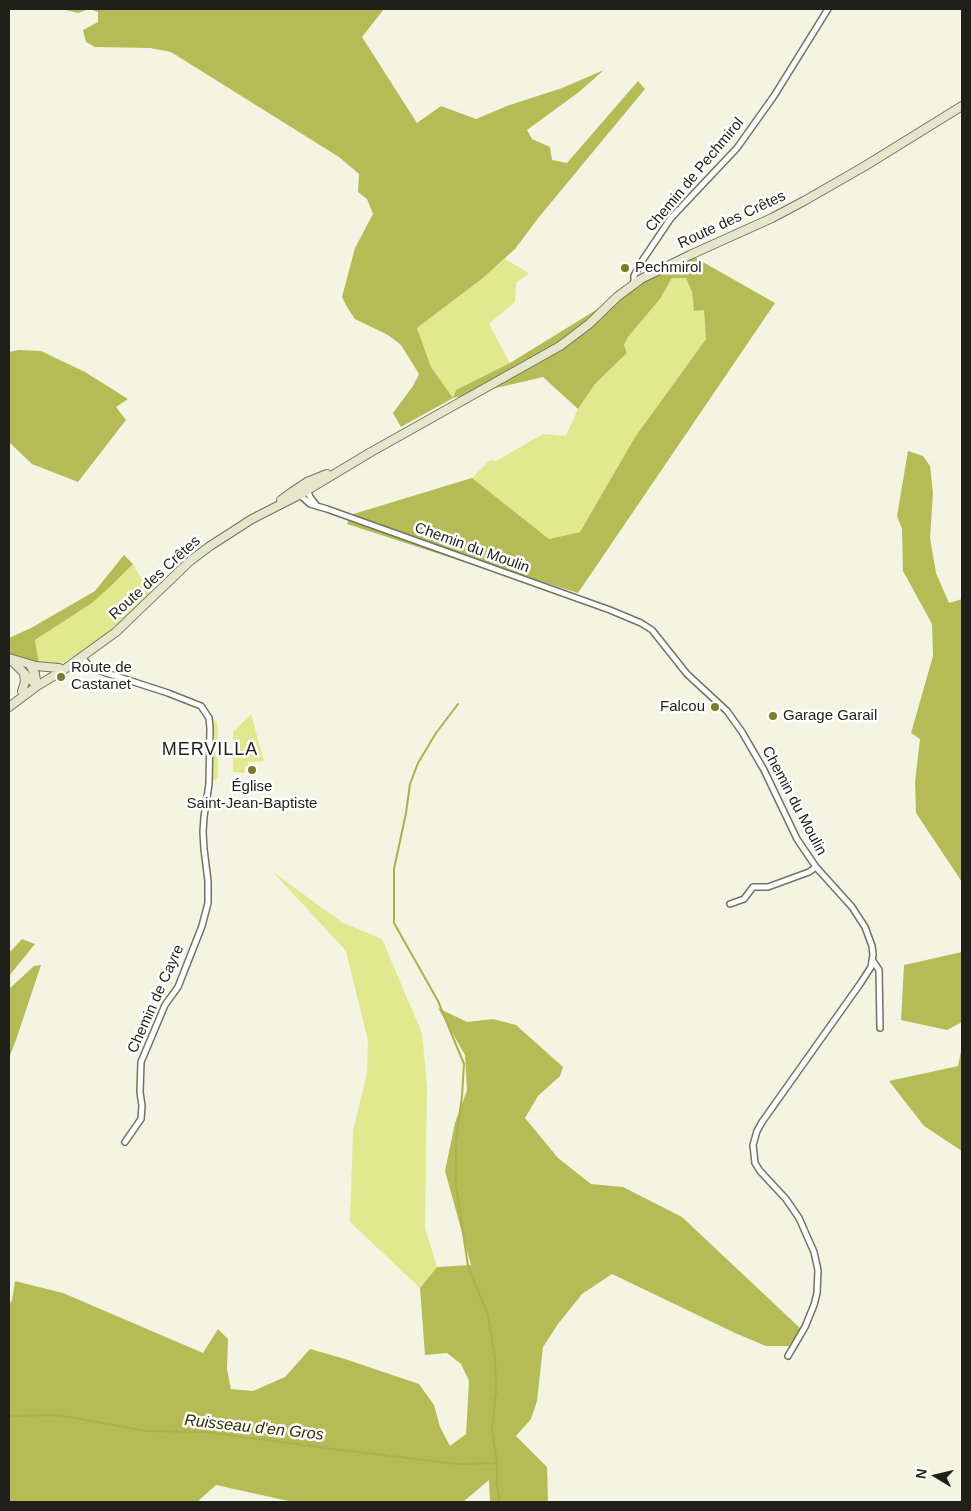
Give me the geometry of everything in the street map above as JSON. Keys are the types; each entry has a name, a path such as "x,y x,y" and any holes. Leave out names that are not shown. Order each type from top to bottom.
{"street":[{"name":"Chemin de Pechmirol","path":"634,284 634,276 642,261 671,218 737,148 774,96 828,9"},
{"name":"Route des Crêtes","path":"9,706 35,683 62,671 116,632 190,561 210,546 338,470 560,346 589,324 634,284 658,270 772,218 820,193 962,106"},
{"name":"Chemin du Moulin","path":"303,490 301,496 310,504 610,610 641,623 652,630 688,674 726,711 742,732 764,770 797,839 816,866 861,919 872,946 873,961 880,970 880,1028"},
{"path":"303,490 317,506"},
{"name":"Route des Crêtes","path":"9,701 59,668 82,657"},
{"name":"Chemin de Cayre","path":"82,657 91,668 200,706 208,714 210,728 209,784 203,832 208,881 208,903 202,926 178,987 165,1005 140,1062 141,1119 126,1142"},
{"path":"9,658 43,668 59,668"},
{"path":"9,658 35,683"},
{"path":"30,665 35,674 35,683"},
{"path":"22,691 26,682 24,672"},
{"path":"730,904 744,899 753,886 768,887 809,872 816,866"},
{"path":"788,1356 805,1326 814,1304 817,1293 818,1270 810,1241 794,1210 755,1163 753,1151 754,1138 762,1122 867,975 873,961"}],"green space":[{"path":"61,9 89,9 78,13"},
{"path":"89,9 384,9 362,37 417,123 441,106 476,119 507,106 562,88 604,70 579,92 527,130 532,139 550,147 552,160 567,163 638,81 645,89 539,217 515,249 483,278 417,328 431,367 453,398 401,427 393,413 413,386 419,374 401,345 388,335 355,319 342,297 355,248 373,214 367,199 358,192 359,174 339,157 171,52 150,48 95,47 86,42 83,30 98,22 98,12"},
{"path":"694,257 775,303 578,593 501,569 495,572 347,524 350,515 472,478 549,539 580,532 635,437 706,339 704,310 694,311 692,292 686,278 672,278 660,299 628,337 624,345 627,353 595,384 578,409 543,377 453,398 456,390 510,363 651,276"},
{"path":"505,259 529,273 516,283 515,302 489,324 510,363 456,390 453,398 431,367 417,328"},
{"path":"673,277 686,278 692,292 694,311 704,310 706,339 635,437 580,532 549,539 472,478 490,460 496,461 543,434 566,436 578,409 595,384 627,353 624,345 628,337 660,299"},
{"path":"18,350 41,351 85,372 128,399 116,407 126,420 78,482 32,464 9,442 9,352"},
{"path":"908,451 923,456 930,466 933,493 930,538 936,573 949,603 962,599 962,882 916,813 915,782 920,739 911,733 933,656 932,624 903,571 902,529 897,516"},
{"path":"124,555 133,564 113,584 92,603 35,640 39,664 9,656 9,638 31,628 95,591"},
{"path":"133,564 150,594 104,636 84,650 59,665 39,664 35,640 92,603"},
{"path":"251,714 264,761 248,762 244,773 233,772 233,732"},
{"path":"214,719 217,723 218,733 218,776 215,781 212,778"},
{"path":"273,872 343,923 382,939 422,1033 427,1085 425,1228 437,1267 420,1288 350,1222 353,1131 367,1073 368,1041 346,951"},
{"path":"22,939 35,944 9,976 9,953"},
{"path":"962,952 962,1022 947,1030 901,1020 904,965"},
{"path":"41,965 9,1058 9,989 34,966"},
{"path":"438,1008 467,1022 493,1019 516,1025 563,1067 560,1076 538,1096 525,1118 558,1158 591,1184 623,1187 682,1217 801,1329 789,1346 766,1346 612,1274 582,1294 558,1324 543,1347 537,1401 531,1419 516,1436 547,1467 548,1502 490,1502 489,1480 463,1502 293,1502 216,1485 197,1502 9,1502 9,1305 12,1300 15,1281 63,1293 203,1353 218,1329 228,1339 227,1369 231,1389 253,1391 285,1377 310,1349 419,1384 434,1405 440,1427 450,1446 466,1434 469,1381 461,1364 447,1353 425,1355 420,1288 437,1267 471,1265 445,1171 455,1123 467,1090 465,1055"},
{"path":"962,1046 962,1151 924,1126 889,1081 958,1066"}],"waterway":[{"path":"458,704 436,733 418,763 410,784 394,869 394,923 438,1001 464,1064 456,1140 456,1185 468,1266 488,1315 495,1359 496,1390 492,1430 500,1502"},
{"name":"Ruisseau d'en Gros","path":"9,1416 58,1415 147,1431 206,1432 457,1464 497,1463"}],"place":[{"name":"Pechmirol","path":"625,268"},
{"name":"Route de Castanet","path":"61,677"},
{"name":"Falcou","path":"715,707"},
{"name":"Garage Garail","path":"773,716"},
{"name":"Église Saint-Jean-Baptiste","path":"252,770"}],"district":[{"name":"MERVILLA","path":"210,750"}]}
